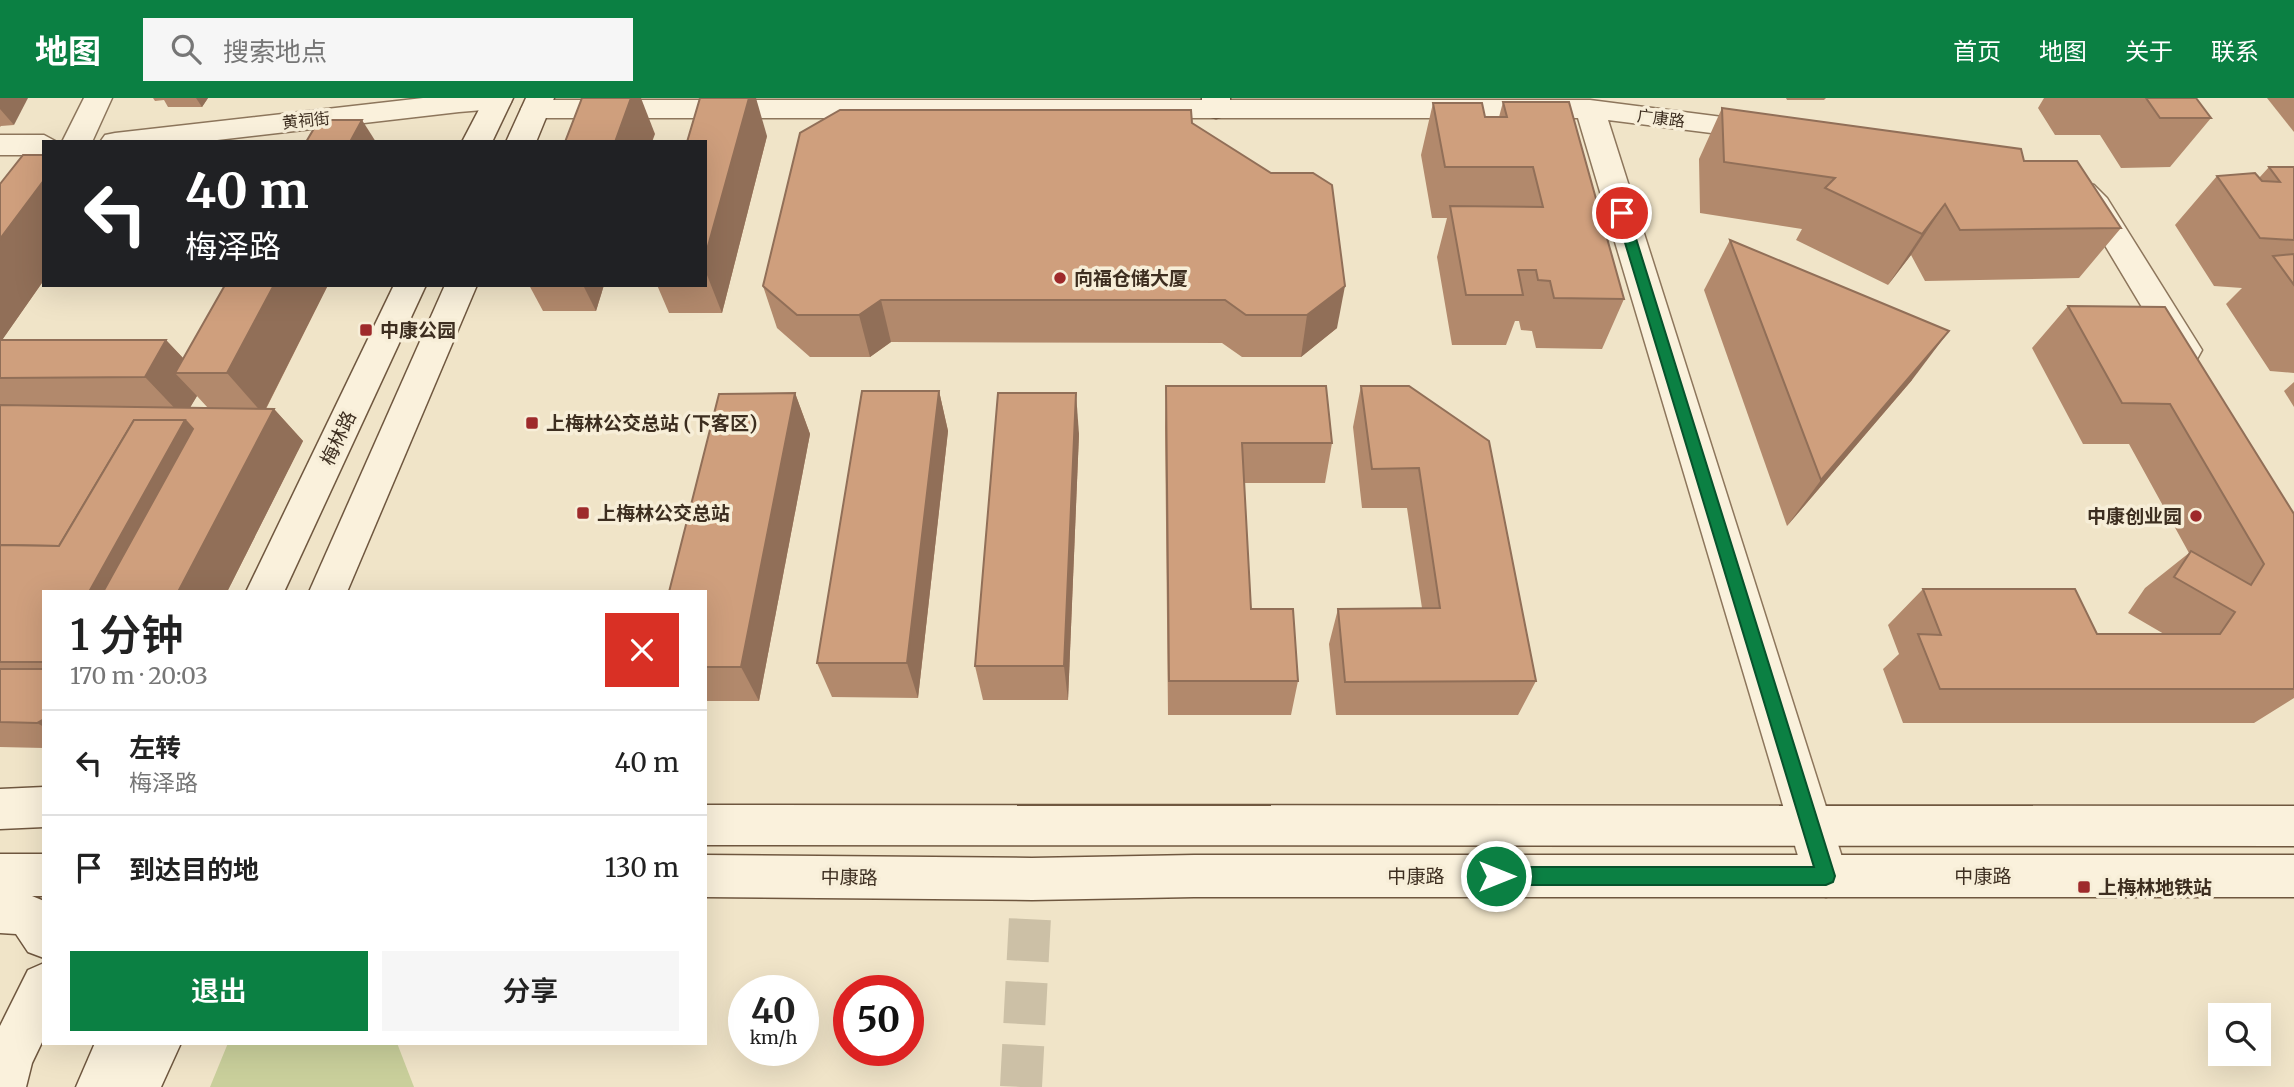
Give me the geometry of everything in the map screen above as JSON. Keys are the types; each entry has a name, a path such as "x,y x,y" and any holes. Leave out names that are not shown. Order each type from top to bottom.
{"main road":[{"path":"78,140 98,98"},
{"path":"478,140 498,100"},
{"name":"黄祠街","path":"133,140 498,100"},
{"name":"广康路","path":"538,104 1216,103 1590,108 1795,135"},
{"path":"522,140 538,104"},
{"path":"1590,108 1826,876"},
{"path":"0,145 42,145"},
{"path":"2064,177 2096,205 2202,378"},
{"name":"梅林路","path":"266,590 409,287"},
{"path":"329,590 460,287"},
{"path":"0,809 42,807"},
{"path":"707,825 2294,826"},
{"path":"0,828 42,828"},
{"path":"0,875 42,875"},
{"name":"中康路","path":"707,876 1032,879 1194,876 2294,876"},
{"path":"0,911 20,912 33,918 42,933"},
{"path":"2,1087 9,1059 42,990"},
{"path":"22,1087 43,1045"},
{"path":"100,1087 119,1045"},
{"path":"131,1087 144,1071 156,1045"}],"green space":[{"path":"227,1045 398,1045 414,1087 210,1087"}],"building":[{"path":"582,98 631,98 616,140 566,140"},
{"path":"700,98 749,98 707,250 707,140 688,140"},
{"path":"2146,98 2196,98 2211,118 2160,118"},
{"path":"1503,102 1569,102 1624,299 1554,298 1550,281 1538,280 1536,270 1518,270 1523,295 1466,295 1450,206 1543,207 1533,167 1445,167 1433,103 1482,103 1485,117 1507,117"},
{"path":"1722,108 2021,149 2024,161 2077,161 2121,228 1960,230 1945,204 1922,234 1825,188 1835,178 1724,162"},
{"name":"向福仓储大厦","path":"840,110 1191,110 1192,123 1271,173 1313,173 1332,185 1345,286 1307,315 1246,315 1225,300 881,300 859,315 797,315 763,286 800,133"},
{"path":"319,120 362,120 351,140 307,140"},
{"path":"23,155 42,155 42,183 0,239 0,184"},
{"path":"2269,167 2294,167 2294,240 2260,238 2217,176 2255,173 2262,181 2280,182"},
{"path":"1730,240 1949,331 1821,480"},
{"path":"2294,254 2294,285 2273,256"},
{"path":"224,287 273,287 227,373 175,373"},
{"path":"2068,306 2165,307 2294,514 2294,689 1940,689 1918,634 1941,635 1923,589 2075,589 2097,634 2220,634 2235,612 2174,577 2191,551 2251,585 2264,564 2170,404 2122,403"},
{"path":"0,340 166,340 145,377 0,378"},
{"path":"1166,386 1326,386 1332,443 1242,443 1251,609 1293,609 1298,681 1169,681"},
{"path":"1361,386 1409,386 1489,441 1536,681 1345,682 1338,609 1440,608 1419,468 1372,469"},
{"path":"862,391 939,391 907,663 817,663"},
{"path":"795,393 741,667 707,667 707,590 670,590 719,394"},
{"path":"998,393 1076,393 1064,666 975,666"},
{"path":"0,405 274,409 179,590 104,590 193,429 185,420 134,420 59,546 0,545"},
{"path":"134,420 185,420 90,590 42,590 42,662 0,662 0,545 59,546"},
{"path":"0,669 42,669 42,720 37,723 0,722"}],"tunnel":[{"path":"1021,1087 1032,879"}],"place":[{"name":"向福仓储大厦","path":"1060,278"},
{"name":"中康公园","path":"366,330"},
{"name":"上梅林公交总站 (下客区)","path":"532,423"},
{"name":"上梅林公交总站","path":"583,513"},
{"name":"中康创业园","path":"2196,516"},
{"name":"上梅林地铁站","path":"2084,887"}],"route":[{"path":"1496,876 1826,876 1622,213"}]}
